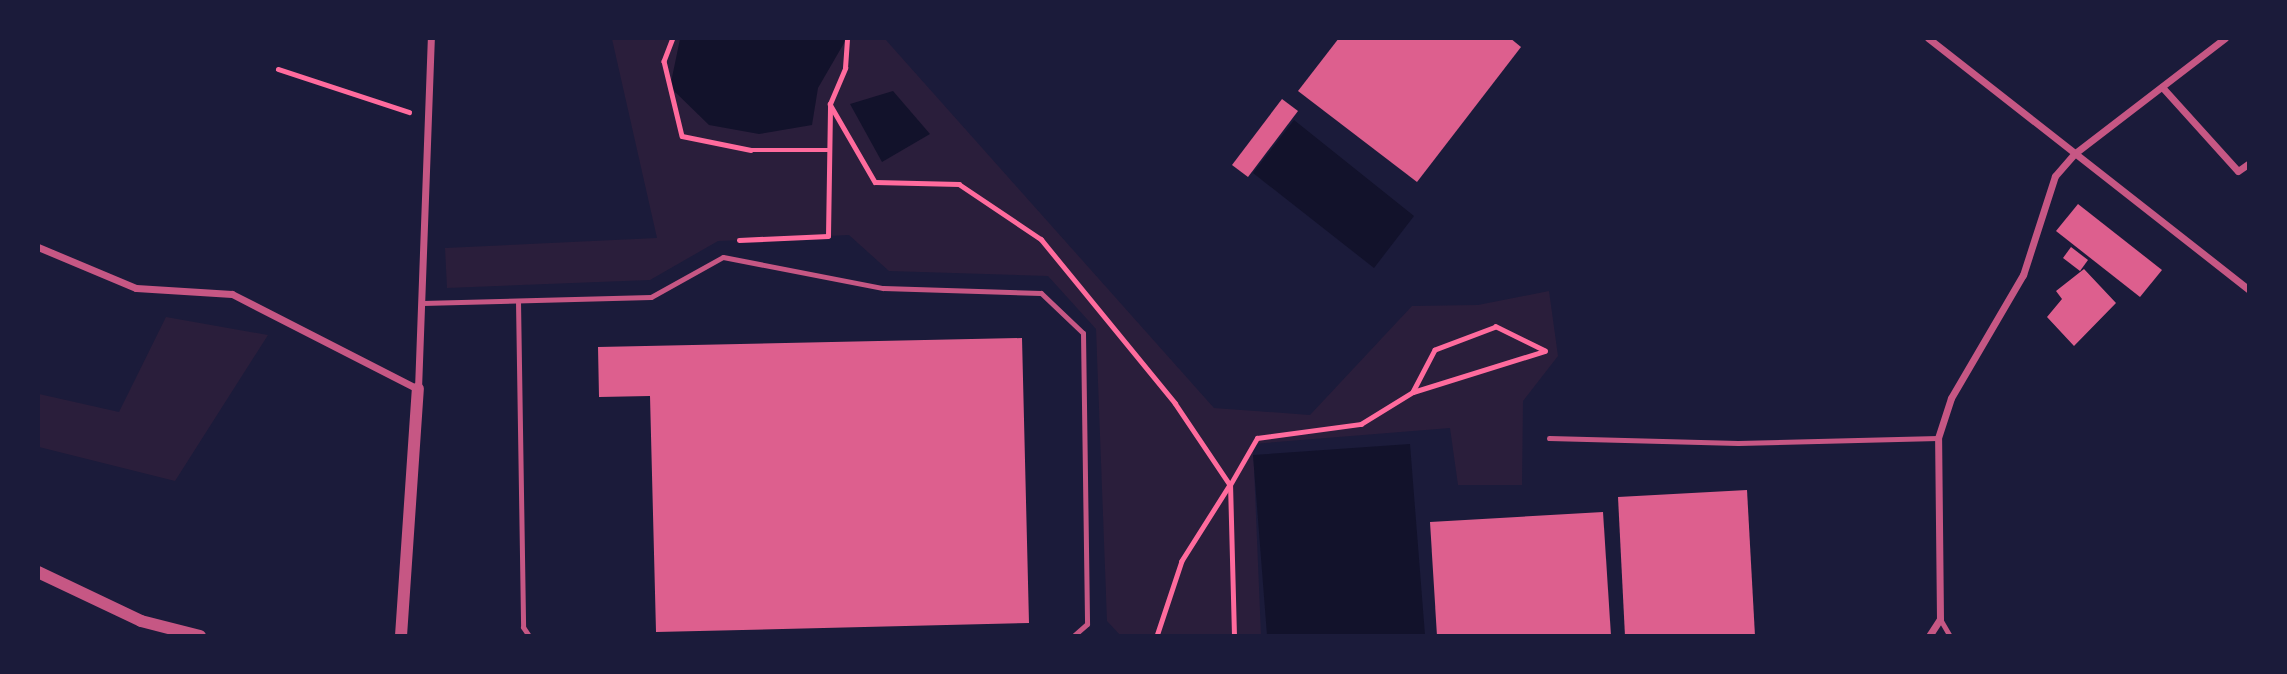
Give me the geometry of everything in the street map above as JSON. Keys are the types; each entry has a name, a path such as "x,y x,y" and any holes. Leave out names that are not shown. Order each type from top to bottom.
{"street":[{"path":"401,635 418,389 431,38"},
{"path":"1928,38 2249,289"},
{"path":"1929,635 1940,619 1938,438 1951,398 2023,275 2054,176 2074,153 2225,38"},
{"path":"2162,87 2238,171 2249,164"},
{"path":"38,247 136,288 232,294 418,389"},
{"path":"38,572 141,621 200,635"}],"lane":[{"path":"422,303 651,297 723,257 883,288 1041,293 1083,333 1087,624 1073,635"},
{"path":"518,301 523,627 530,635"},
{"path":"1549,438 1738,443 1938,438"},
{"path":"1940,619 1950,635"}],"path":[{"path":"673,38 664,61 682,136 751,150 828,150"},
{"path":"732,240 828,236 830,104 845,68 847,38"},
{"path":"278,69 430,118"},
{"path":"1234,635 1230,485 1257,438 1361,424 1413,392 1545,351 1496,327 1435,350 1413,392"}],"shaded area":[{"path":"847,38 818,88 812,125 759,134 709,125 670,87 680,39"},
{"path":"612,39 885,39 1214,408 1310,415 1412,306 1478,305 1549,291 1558,356 1523,401 1522,485 1458,485 1450,428 1253,444 1261,635 1120,635 1107,621 1096,329 1048,276 889,271 849,235 718,241 650,280 447,288 445,248 657,238"},
{"path":"893,91 930,134 882,162 850,104"},
{"path":"1294,120 1414,216 1374,268 1253,173"},
{"path":"166,317 268,335 175,481 39,447 39,394 119,412"},
{"path":"1410,444 1425,635 1267,635 1253,455"}],"building":[{"path":"1339,38 1510,38 1521,47 1417,182 1298,91"},
{"path":"1282,99 1298,111 1248,177 1232,165"},
{"path":"2078,204 2162,270 2140,297 2056,231"},
{"path":"2071,247 2088,260 2080,271 2063,258"},
{"path":"2084,269 2116,303 2074,346 2047,317 2062,299 2056,291"},
{"path":"1022,338 1029,623 656,632 650,396 599,397 598,347"},
{"path":"1747,490 1755,636 1625,636 1618,497"},
{"path":"1603,512 1611,636 1437,636 1430,522"}]}
